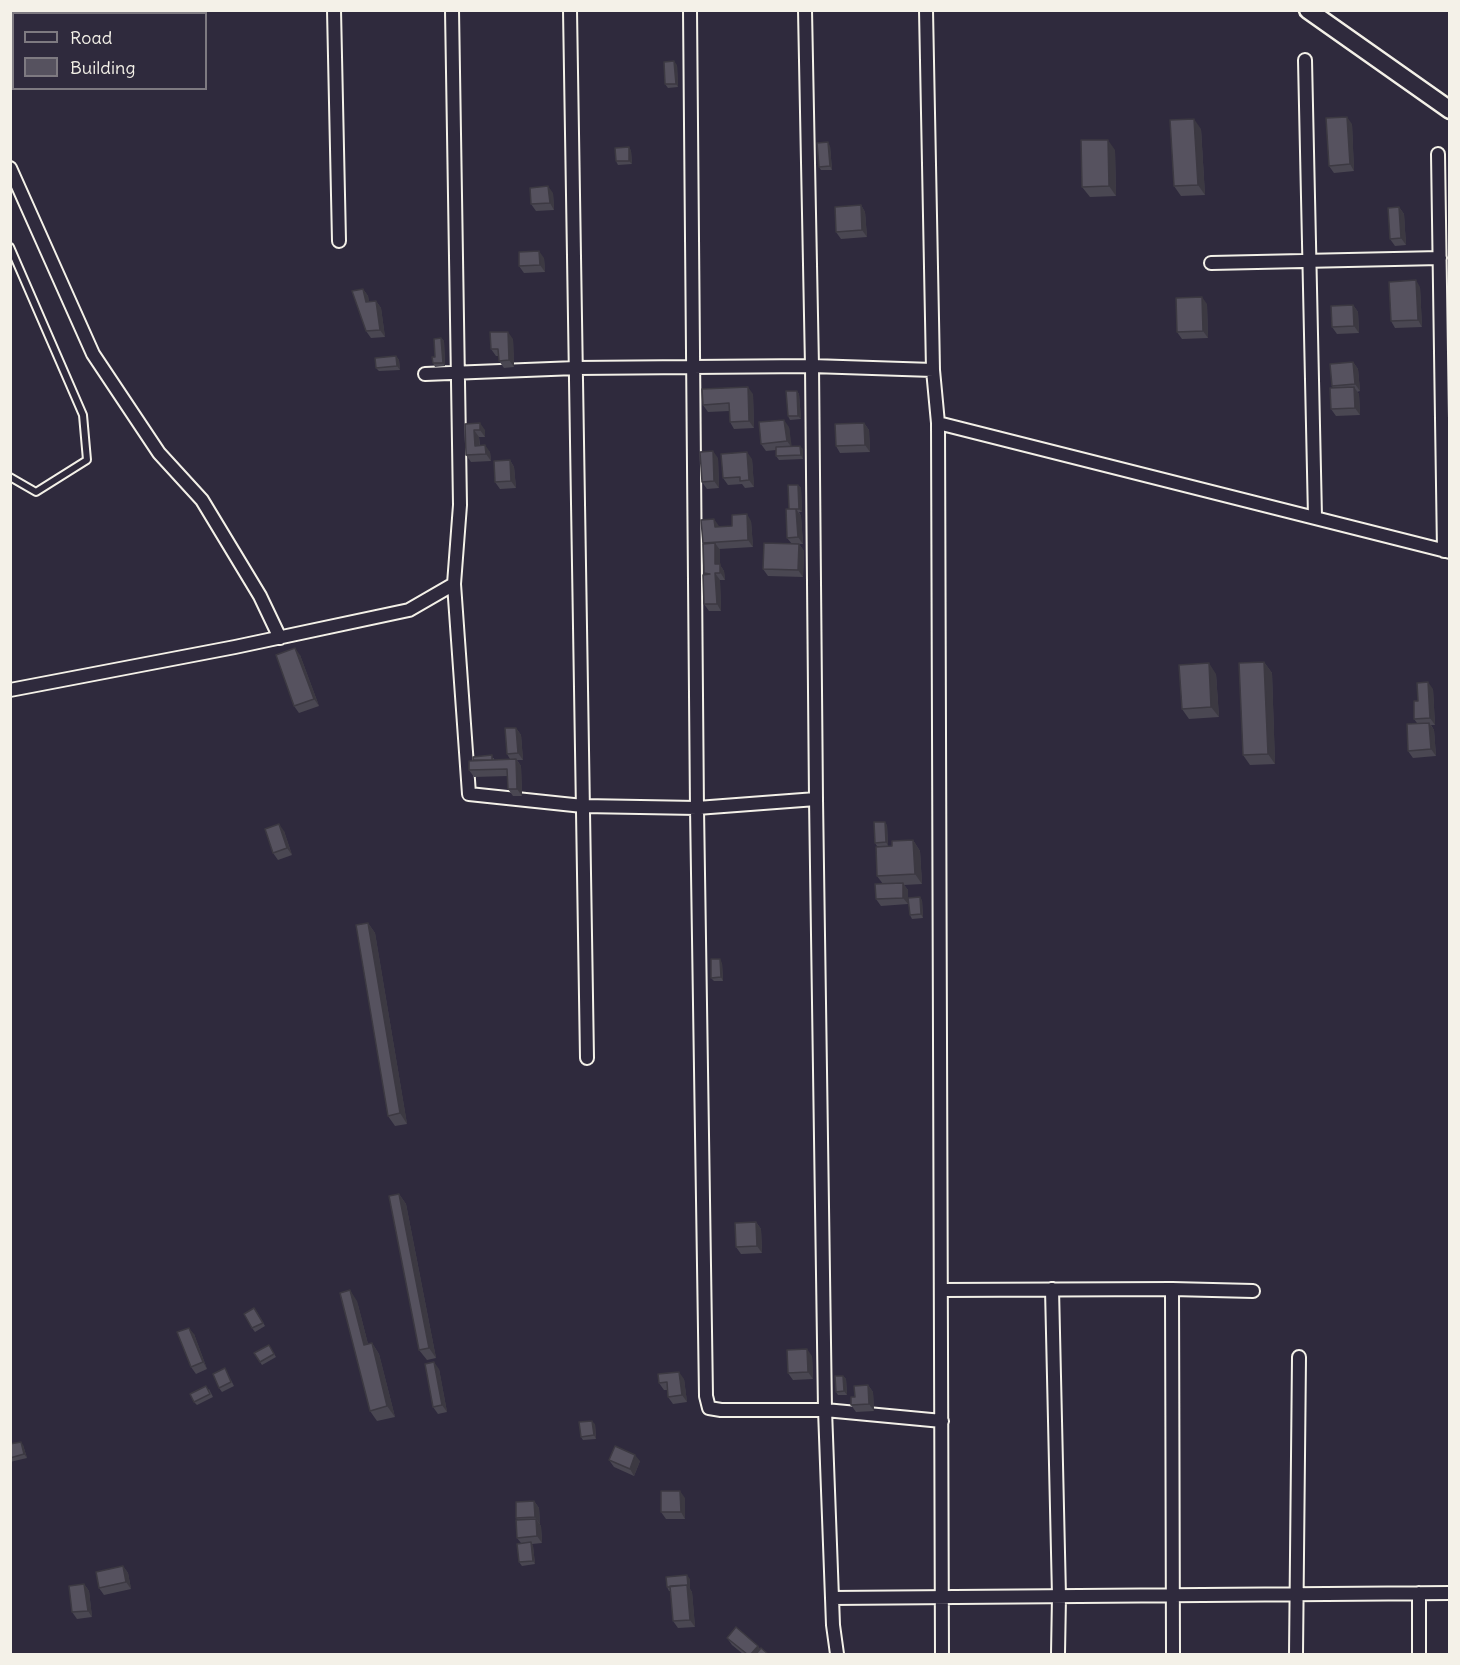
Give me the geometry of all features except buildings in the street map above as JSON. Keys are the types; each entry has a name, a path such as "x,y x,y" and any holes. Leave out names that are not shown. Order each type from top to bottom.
{"street":[{"path":"334,10 339,241"},
{"path":"452,10 460,506 454,584 469,794 583,806 696,808 816,799"},
{"path":"570,10 587,1058"},
{"path":"690,10 696,808 706,1396 709,1408 721,1410 825,1410 942,1420"},
{"path":"805,10 812,366 825,1410 833,1625 837,1654"},
{"path":"926,10 933,370 938,423 942,1654"},
{"path":"1308,10 1449,110"},
{"path":"1305,60 1316,517"},
{"path":"938,423 1447,552 1446,428 1438,154"},
{"path":"10,168 93,354 159,453 202,500 260,596 280,638"},
{"path":"1211,262 1440,258"},
{"path":"424,374 459,371 692,366 812,366 933,370"},
{"path":"10,690 280,638 410,610 454,584"},
{"path":"1052,1289 1059,1596 1058,1654"},
{"path":"1172,1289 1173,1654"},
{"path":"942,1290 1253,1291"},
{"path":"1296,1654 1299,1357"},
{"path":"1419,1593 1419,1654"},
{"path":"832,1598 1449,1593"}],"lane":[{"path":"10,247 83,415 87,460 36,492 10,477"}]}
